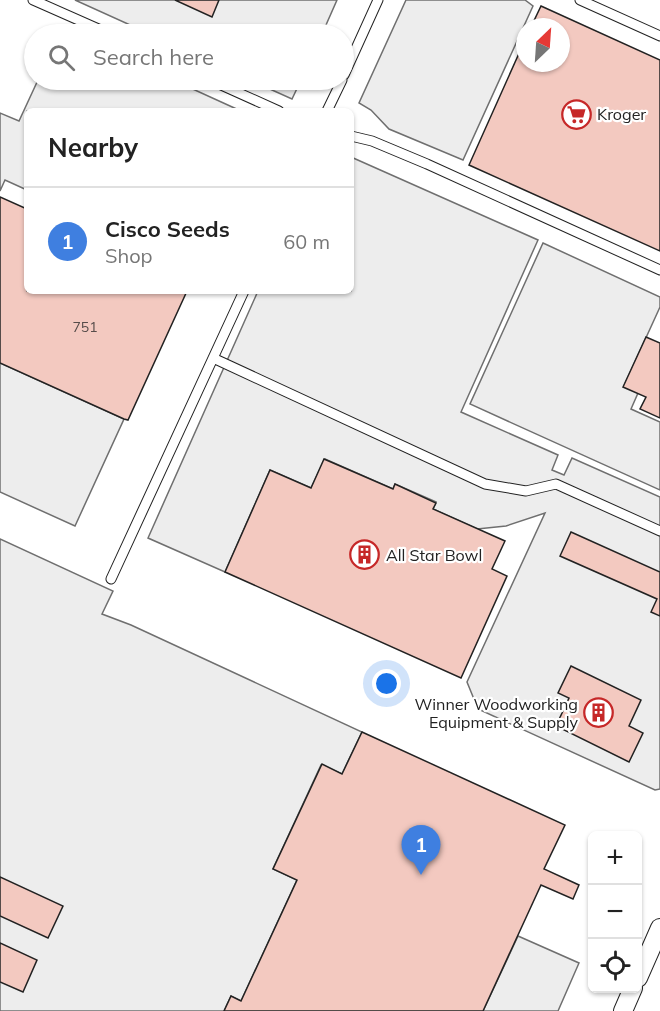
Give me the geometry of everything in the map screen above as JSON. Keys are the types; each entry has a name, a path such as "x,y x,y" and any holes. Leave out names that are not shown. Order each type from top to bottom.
{"street":[{"path":"642,969 660,928"},
{"path":"623,1011 631,993"}],"lane":[{"path":"33,0 87,24"},
{"path":"354,53 378,0"},
{"path":"580,0 660,36"},
{"path":"232,90 272,108"},
{"path":"328,108 337,90"},
{"path":"354,137 372,141 427,164 660,270"},
{"path":"111,579 243,294"},
{"path":"213,357 485,484 526,491 556,484 660,531"}],"shaded area":[{"path":"75,0 337,0 326,24 128,24"},
{"path":"406,0 525,0 533,6 528,18 516,18 516,43 463,160 389,129 371,110 359,103"},
{"path":"33,90 195,90 234,108 25,108"},
{"path":"272,90 296,90 292,99"},
{"path":"24,110 24,189 5,180 0,191 0,113 19,121"},
{"path":"354,158 538,240 461,412 558,455 552,470 564,475 572,458 660,497 660,789 655,790 478,709 467,682 545,513 506,526 477,529 433,509 436,502 395,484 393,489 325,459 311,488 270,470 225,572 148,538 257,294 354,294"},
{"path":"543,243 660,297 660,307 624,386 638,393 631,409 660,422 660,490 470,404"},
{"path":"0,363 124,419 75,526 0,492"},
{"path":"0,539 113,591 102,614 131,625 362,732 342,774 321,765 273,869 297,880 241,1001 231,996 224,1011 0,1011"},
{"path":"518,936 579,963 558,1011 483,1011"}],"building":[{"path":"175,0 219,0 212,17"},
{"name":"Kroger","path":"541,6 567,18 535,18"},
{"name":"Kroger","path":"570,19 660,60 660,251 469,165 516,60 516,72 570,72"},
{"path":"0,197 24,208 24,294 186,294 128,420 0,363"},
{"path":"646,337 660,343 660,418 640,409 646,397 623,387"},
{"name":"All Star Bowl","path":"324,459 393,489 395,484 436,503 433,509 505,541 492,569 507,576 461,678 225,572 270,470 311,488"},
{"path":"571,532 660,572 660,616 651,612 657,599 560,556"},
{"name":"Winner Woodworking Equipment & Supply","path":"571,666 641,700 629,726 643,733 629,762 556,726 569,698 558,693"},
{"path":"362,732 565,825 544,869 579,885 573,899 541,885 483,1011 224,1011 231,996 241,1001 297,880 273,869 322,764 342,774"},
{"path":"0,877 63,906 48,938 0,916"},
{"path":"0,943 37,960 23,992 0,982"}],"place":[{"name":"Kroger","path":"576,114"},
{"name":"All Star Bowl","path":"365,555"},
{"name":"Winner Woodworking Equipment & Supply","path":"599,713"},
{"name":"Cisco Seeds","path":"421,875"}]}
